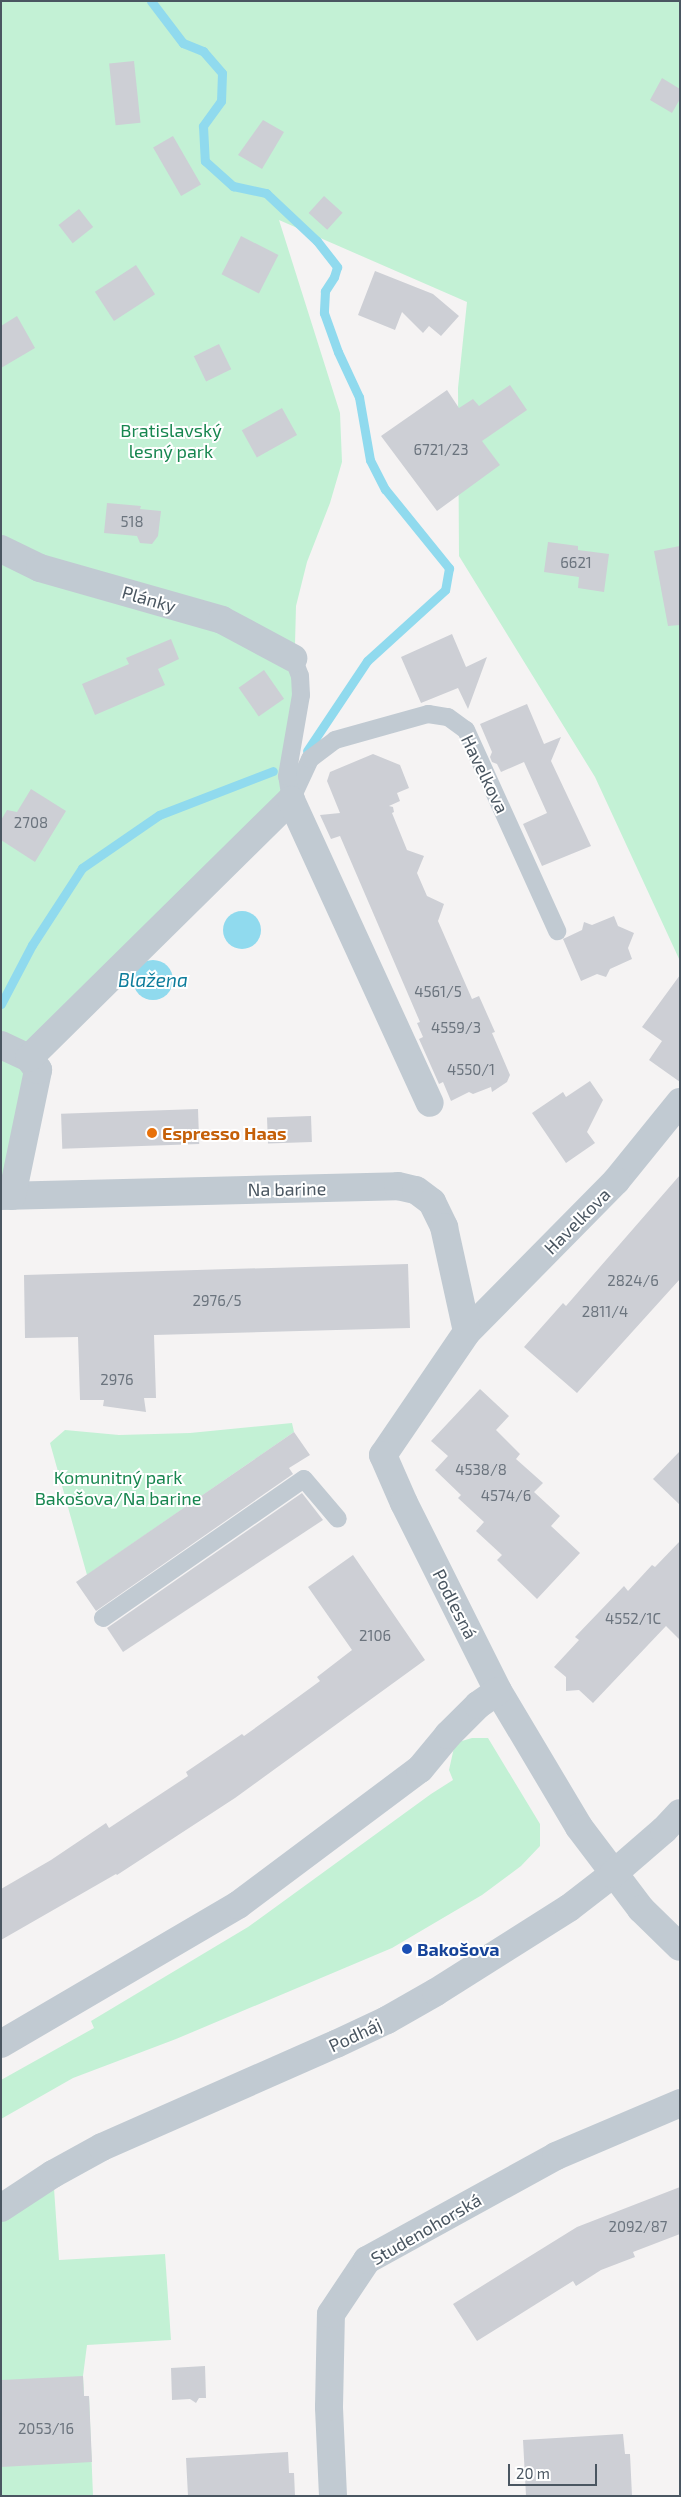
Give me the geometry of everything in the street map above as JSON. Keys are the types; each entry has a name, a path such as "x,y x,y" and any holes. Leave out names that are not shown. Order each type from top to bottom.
{"street":[{"name":"Plánky","path":"1,549 40,568 222,620 293,658"},
{"path":"29,1058 291,800 430,1102"},
{"path":"1,1045 29,1058 38,1070 5,1201"},
{"name":"Havelkova","path":"467,1332 616,1181 680,1102"},
{"name":"Na barine","path":"5,1201 398,1186 416,1190 432,1202 444,1227 467,1332"},
{"name":"Podlesná","path":"467,1332 383,1455 404,1504 498,1691 579,1827 613,1874"},
{"path":"1,2044 238,1905 420,1769 448,1735 478,1705 498,1691"},
{"name":"Podháj","path":"1,2208 53,2174 102,2147 387,2020 504,1951 569,1908 613,1874 664,1830 680,1813"},
{"path":"613,1874 641,1910 680,1947"},
{"name":"Studenohorská","path":"333,2496 329,2407 331,2314 367,2260 556,2156 680,2103"}],"lane":[{"path":"291,800 287,776 301,695 300,676 293,658"},
{"name":"Havelkova","path":"291,800 310,758 335,740 428,714 448,717 466,730 557,931"},
{"path":"103,1618 304,1479 338,1519"}],"green space":[{"name":"Bratislavský lesný park","path":"1,1 680,1 680,961 595,777 459,556 458,388 467,302 279,220 340,413 342,462 330,503 307,562 296,606 291,800 29,1057 1,1196"},
{"name":"Komunitný park Bakošova/Na barine","path":"292,1423 294,1432 87,1575 50,1443 65,1430 119,1435 190,1433"},
{"path":"472,1738 488,1738 540,1824 540,1846 521,1866 482,1895 392,1948 176,2039 73,2078 1,2119 1,2080 94,2028 91,2021 248,1927 453,1780 449,1770 455,1743"},
{"path":"53,2174 59,2260 165,2254 171,2340 87,2345 83,2376 84,2396 89,2396 93,2496 1,2496 1,2208"}],"water":[{"path":"242,911 255,917 261,930 255,943 242,949 229,943 223,930 229,917"},
{"name":"Blažena","path":"157,960 164,963 170,969 173,980 172,988 164,997 157,1000 149,1000 142,997 134,988 133,976 136,969 145,961"}],"building":[{"path":"134,61 140,123 116,125 109,64"},
{"path":"662,78 680,89 680,99 672,113 650,100"},
{"path":"263,120 284,132 262,169 238,155"},
{"path":"173,136 201,184 181,196 153,148"},
{"path":"324,196 343,213 327,230 309,213"},
{"path":"79,209 93,227 73,243 59,225"},
{"path":"241,236 278,255 259,293 221,274"},
{"path":"136,265 155,294 114,321 95,292"},
{"path":"375,271 433,294 459,316 441,336 429,326 423,333 402,312 395,330 358,315"},
{"path":"17,316 35,348 1,368 1,326"},
{"path":"219,344 231,369 206,381 194,356"},
{"path":"510,385 527,410 482,441 500,465 437,511 381,436 447,390 459,408 473,399 479,406"},
{"path":"282,408 297,435 257,457 242,430"},
{"path":"107,503 141,506 140,509 161,511 158,536 152,544 140,543 137,536 104,533"},
{"path":"548,542 578,546 578,550 609,554 604,592 578,588 579,577 544,572"},
{"path":"680,546 680,625 668,626 654,551"},
{"path":"452,634 466,667 487,657 468,709 458,688 421,703 401,657"},
{"path":"171,639 179,659 158,669 165,685 95,715 82,684 129,664 126,658"},
{"path":"264,670 284,699 259,716 239,688"},
{"path":"527,704 544,744 561,737 551,761 591,846 542,866 523,824 547,813 524,762 501,772 497,764 492,762 490,757 492,752 480,724"},
{"path":"373,754 400,765 409,788 397,793 400,801 389,806 393,807 394,812 392,813 407,850 424,856 417,873 427,896 444,904 438,921 472,999 479,996 495,1032 492,1033 510,1075 507,1082 492,1092 491,1087 473,1094 469,1092 451,1101 443,1082 439,1084 419,1039 423,1037 417,1023 420,1022 340,836 331,839 320,815 340,813 327,781 330,772"},
{"path":"31,789 66,811 35,862 1,840 1,820 7,810 17,812"},
{"path":"614,916 618,926 634,933 628,948 632,959 610,969 606,977 597,974 581,981 563,939 582,930 584,922 592,925"},
{"path":"680,975 680,1082 649,1060 662,1041 642,1027"},
{"path":"590,1081 603,1100 587,1132 595,1143 566,1163 532,1113 563,1092 566,1097"},
{"path":"198,1109 199,1144 62,1149 61,1114"},
{"path":"311,1116 312,1142 268,1144 267,1118"},
{"path":"680,1175 680,1279 577,1393 524,1347 563,1303 566,1306"},
{"path":"408,1264 410,1328 154,1335 156,1398 144,1398 146,1412 103,1406 104,1400 80,1400 78,1337 25,1338 24,1275"},
{"path":"480,1389 509,1416 496,1430 520,1454 516,1459 543,1483 534,1492 560,1516 551,1526 580,1553 537,1599 497,1560 502,1555 476,1531 484,1522 458,1498 461,1495 435,1470 448,1456 431,1441"},
{"path":"294,1432 310,1455 289,1468 293,1474 96,1611 76,1582"},
{"path":"680,1451 680,1505 653,1479"},
{"path":"302,1493 323,1520 123,1652 107,1628"},
{"path":"680,1541 680,1640 666,1626 593,1703 579,1690 566,1691 566,1677 554,1667 579,1640 575,1637 624,1586 628,1591 652,1565 655,1567"},
{"path":"353,1555 425,1660 235,1798 117,1875 1,1940 1,1889 51,1860 106,1823 109,1828 188,1776 186,1772 242,1734 244,1736 320,1681 317,1677 352,1650 308,1587"},
{"path":"680,2187 680,2234 633,2252 635,2257 601,2270 576,2286 573,2281 477,2341 453,2304 577,2227"},
{"path":"205,2366 206,2398 199,2398 196,2403 190,2399 172,2400 171,2368"},
{"path":"83,2376 84,2396 89,2396 92,2462 1,2467 1,2380"},
{"path":"623,2434 625,2454 630,2454 632,2496 526,2496 523,2440"},
{"path":"288,2452 289,2473 294,2473 295,2496 188,2496 186,2458"}],"waterway":[{"path":"151,1 183,43 203,51 222,73 221,101 203,126 205,161 233,186 266,193 317,241 337,267 334,277 325,291 324,313 338,352 359,397 370,460 385,489 449,568 445,590 367,661 307,751"},
{"path":"1,1004 32,945 82,868 159,815 273,771"}],"place":[{"name":"Espresso Haas","path":"152,1133"},
{"name":"Bakošova","path":"407,1949"}]}
